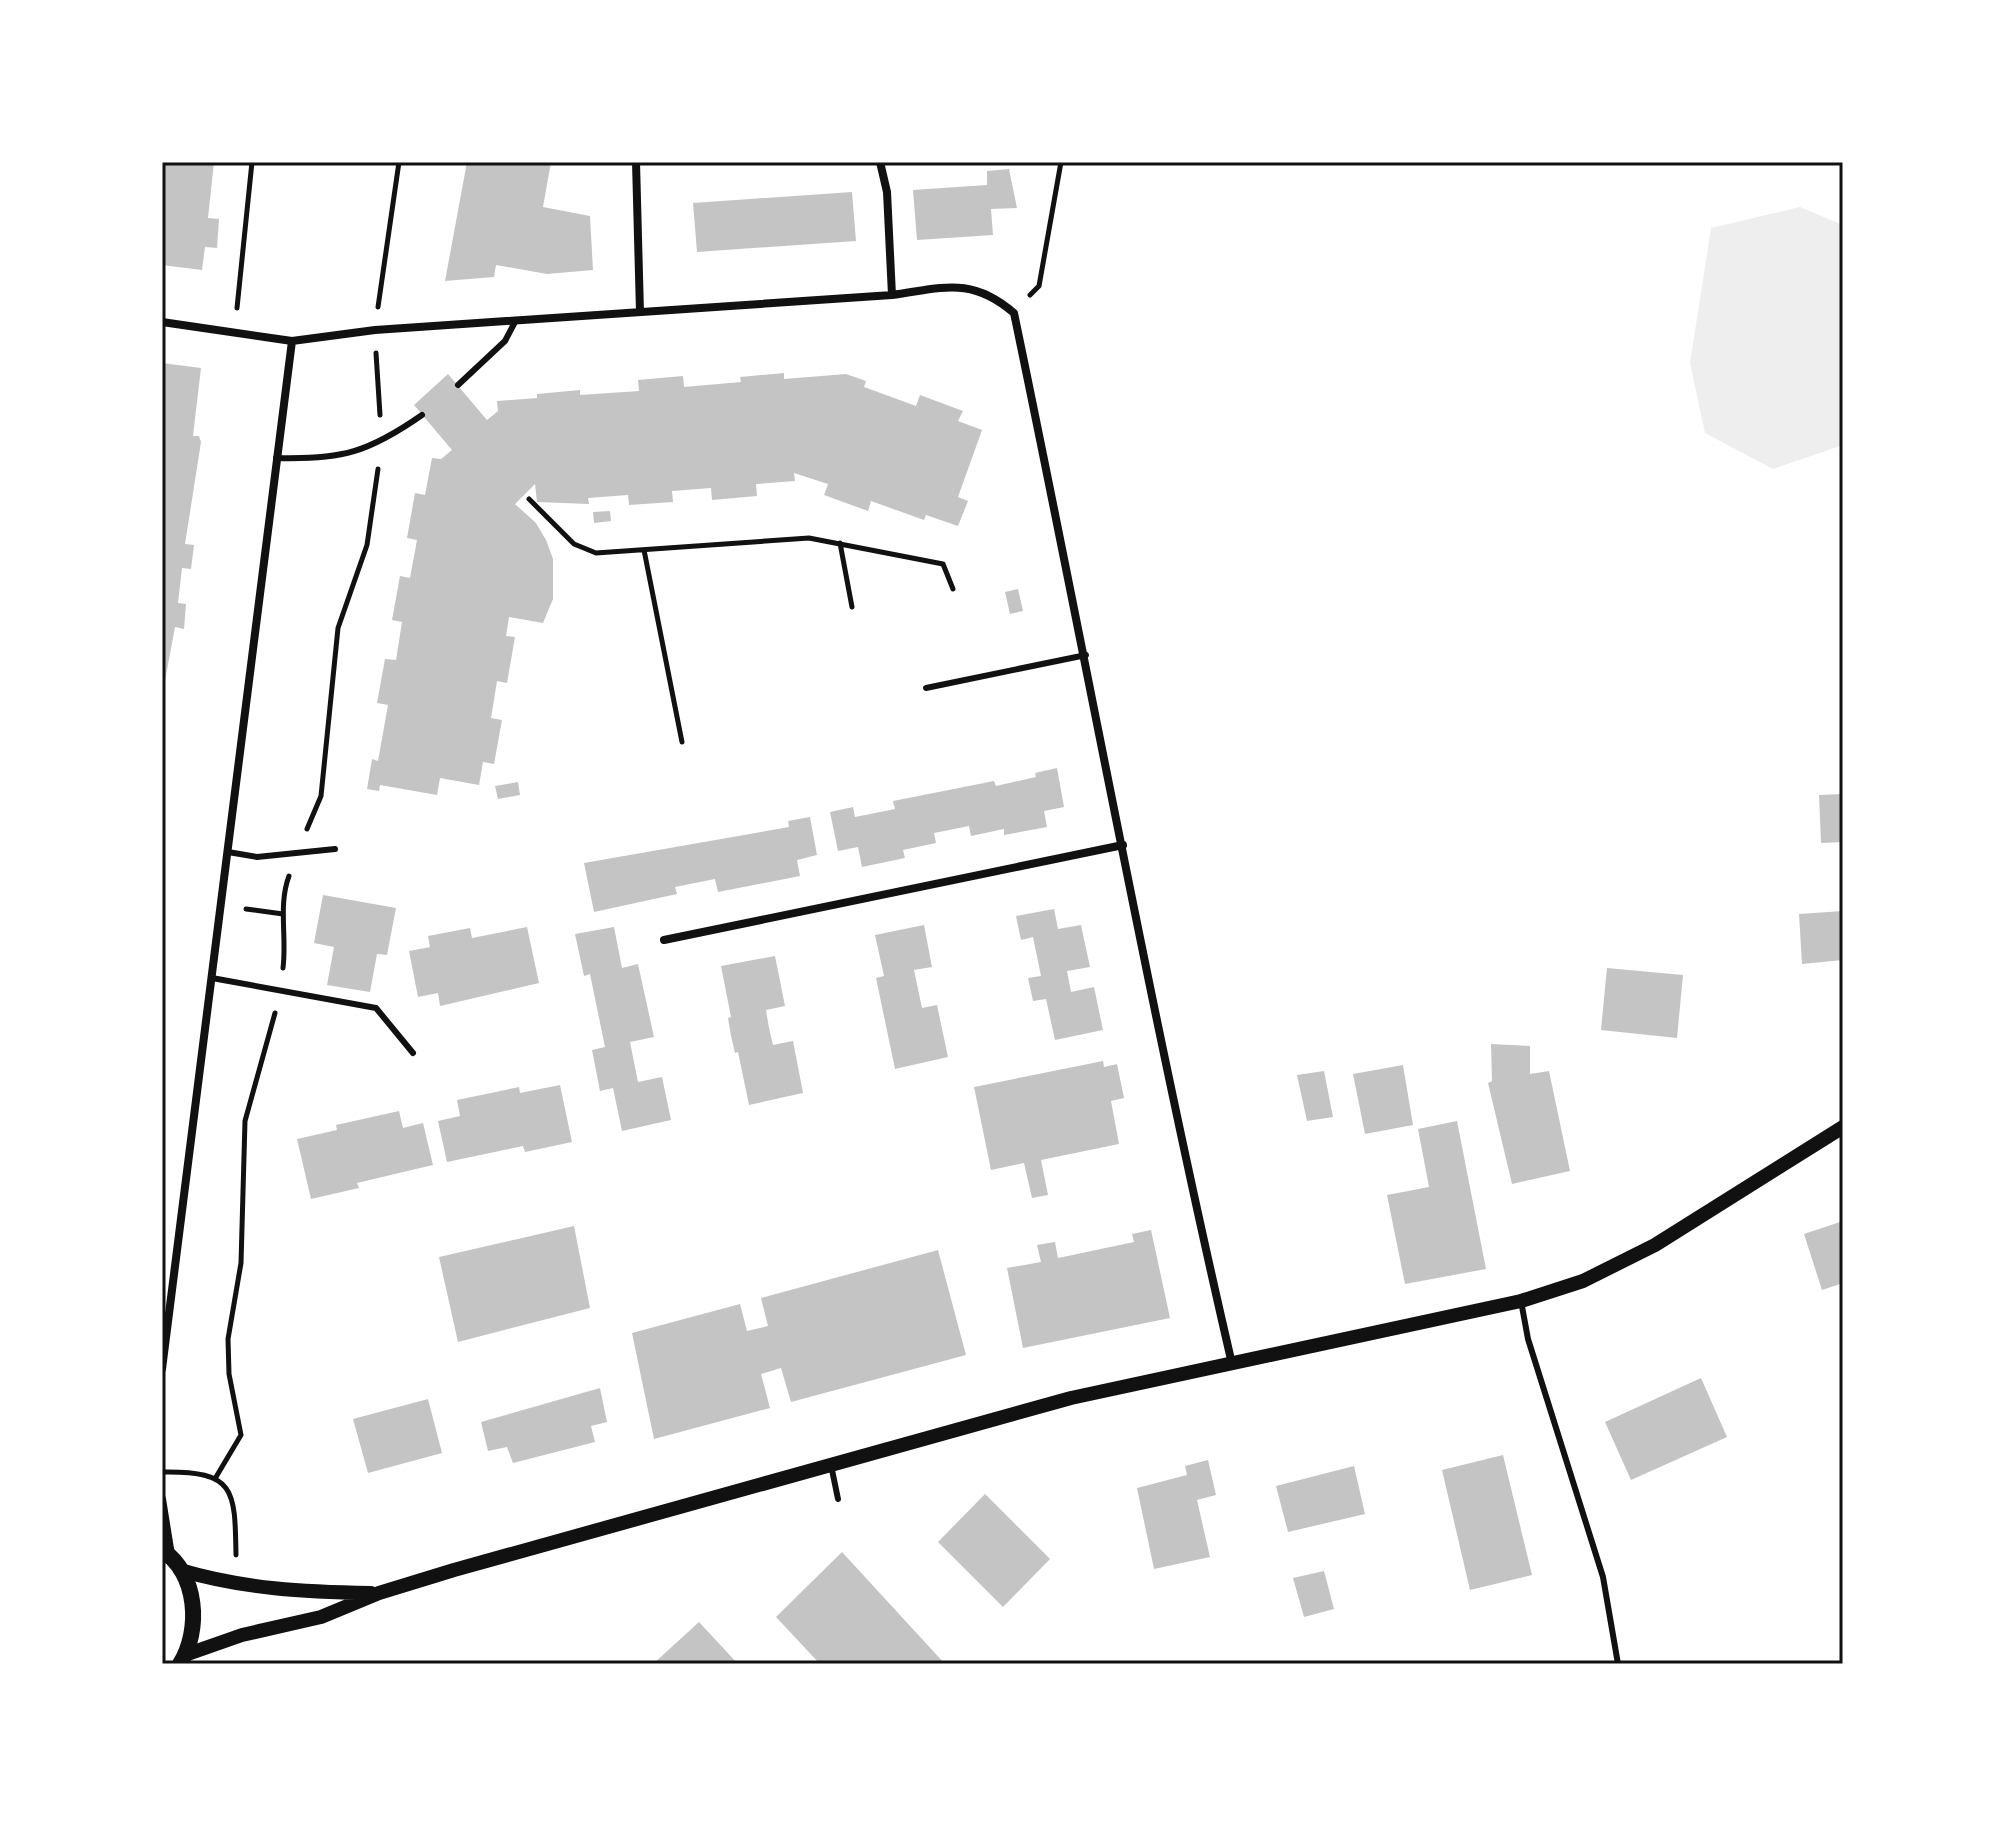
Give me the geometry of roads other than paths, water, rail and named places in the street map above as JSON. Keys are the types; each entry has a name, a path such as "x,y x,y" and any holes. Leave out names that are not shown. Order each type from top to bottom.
{"main road":[{"path":"171,1559 190,1590 194,1612 193,1634 182,1660"}],"street":[{"path":"636,162 640,312"},
{"path":"880,162 887,192 892,295"},
{"path":"162,322 235,330 292,341 375,330 892,295 966,285 994,295 1014,313 1086,655 1189,1181 1232,1364"},
{"path":"162,1369 292,341"},
{"path":"664,940 1123,845"},
{"path":"182,1660 242,1635 321,1617 379,1593 1071,1398 1521,1301 1583,1281 1655,1245 1843,1127"},
{"path":"162,1499 171,1559 237,1585 298,1592 379,1593"}],"lane":[{"path":"458,385 505,341 517,320"},
{"path":"276,458 311,459 382,443 422,415"},
{"path":"926,688 1086,655"},
{"path":"228,852 257,857 335,849"},
{"path":"212,978 376,1008 413,1053"},
{"path":"1521,1301 1528,1339 1603,1577 1618,1664"},
{"path":"831,1465 838,1499"}]}
